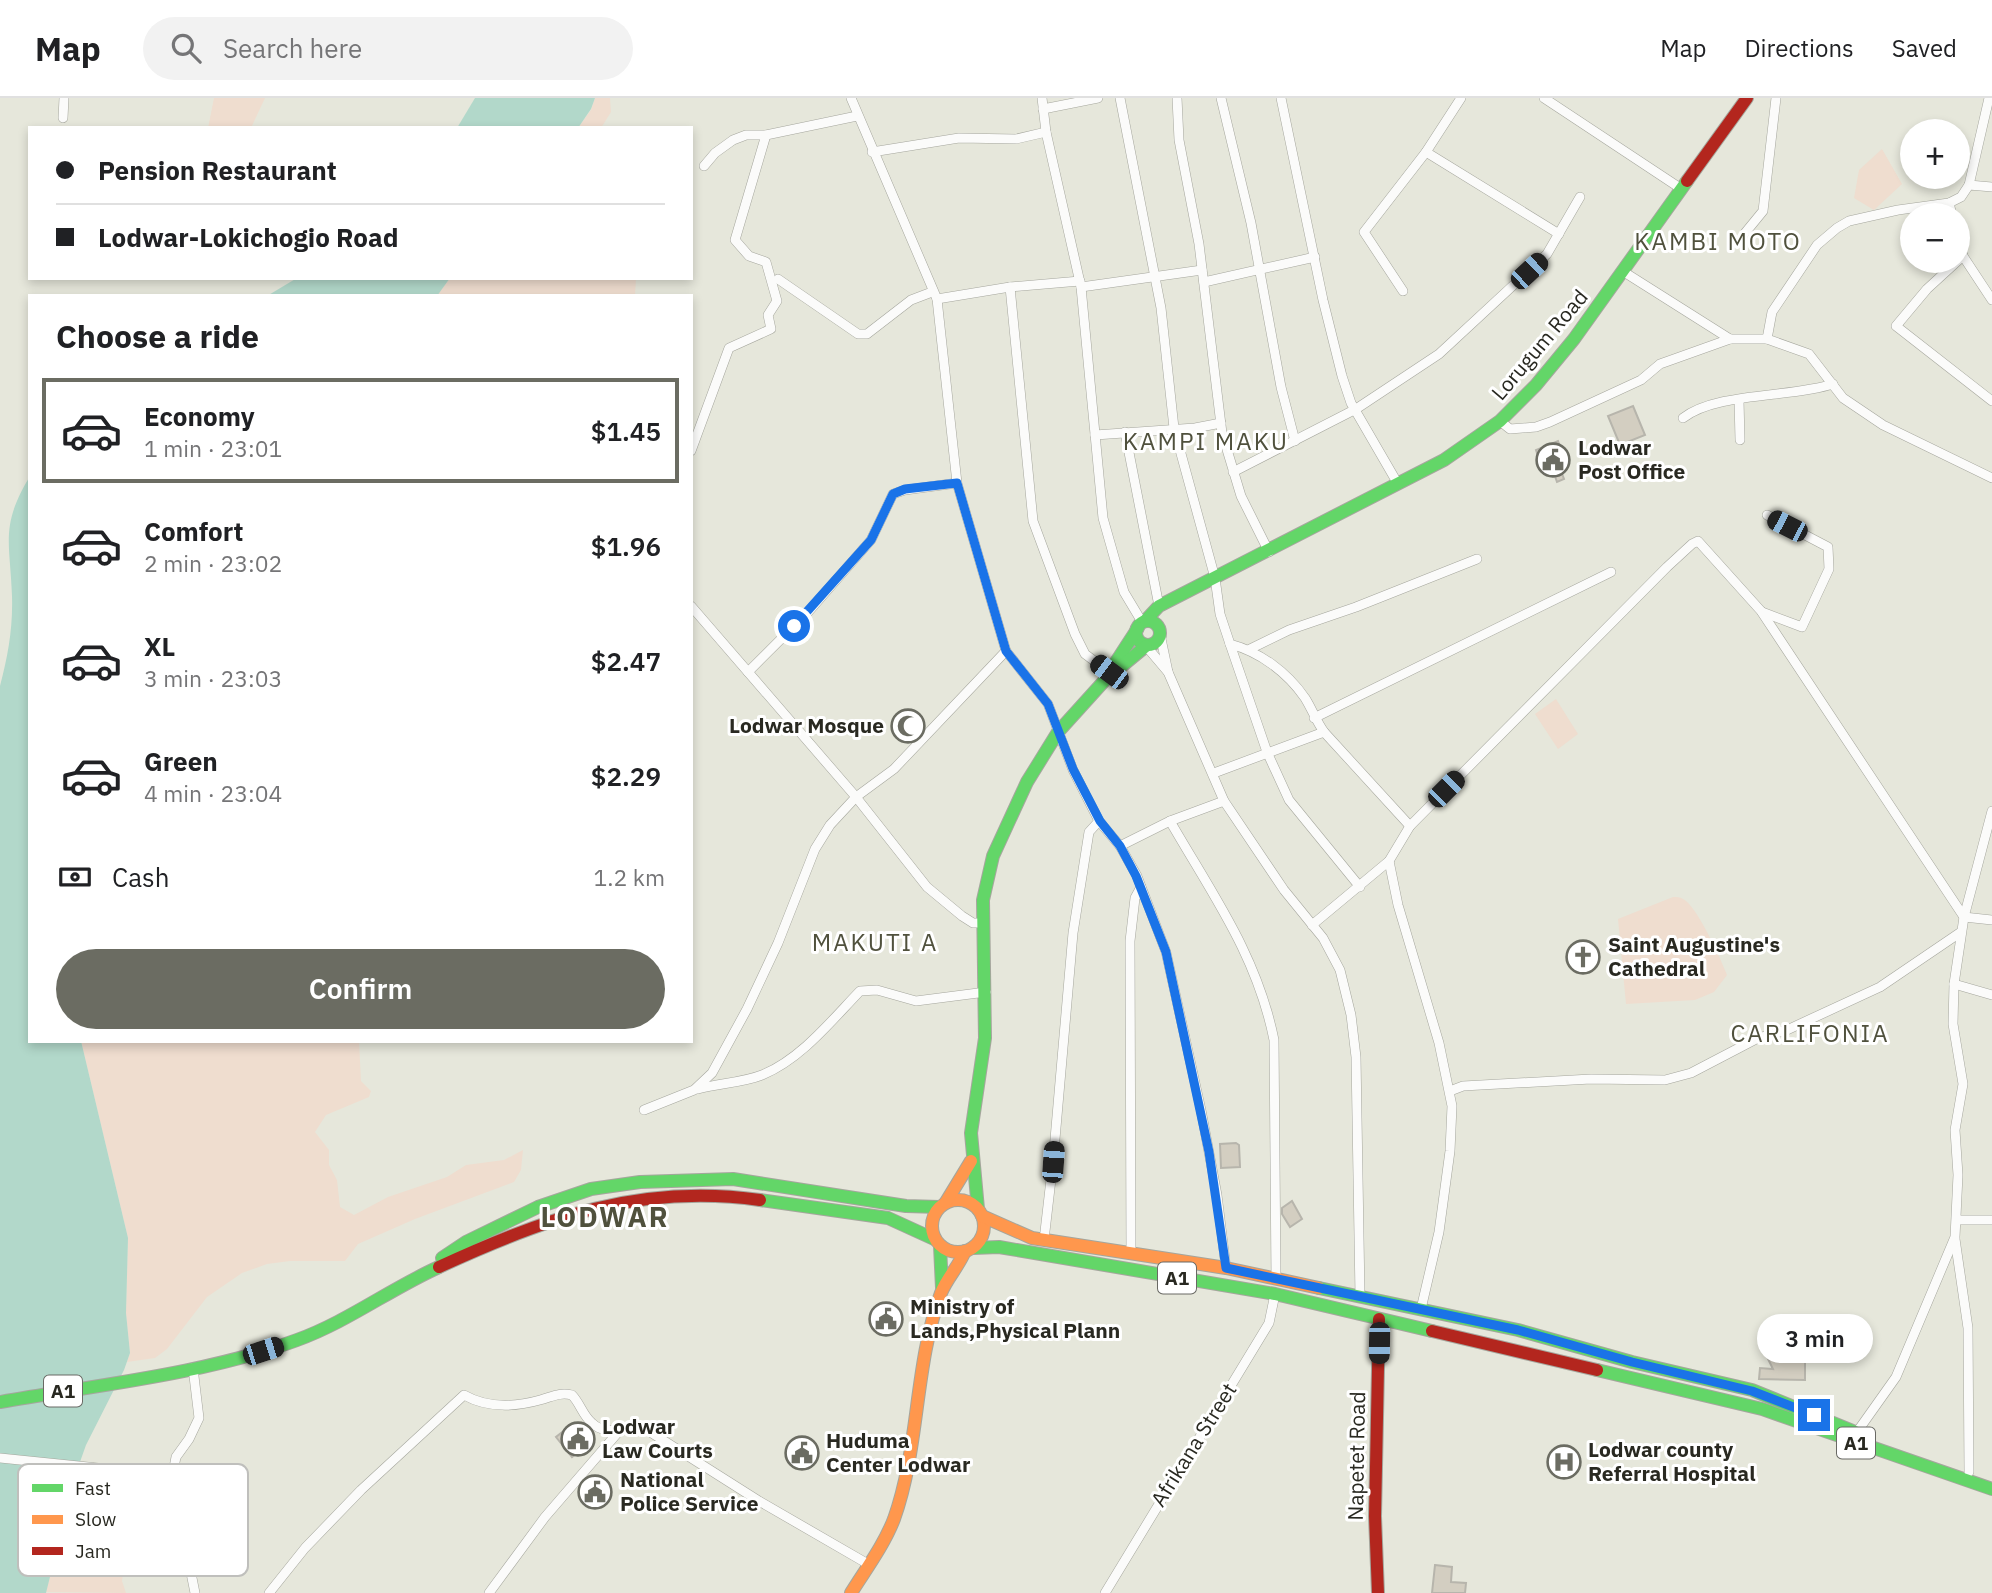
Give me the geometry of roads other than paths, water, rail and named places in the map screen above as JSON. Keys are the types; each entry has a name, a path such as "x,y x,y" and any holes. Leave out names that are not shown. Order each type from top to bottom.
{"main road":[{"name":"Lorugum Road","path":"1159,607 1452,455 1500,421 1557,362 1747,98"},
{"path":"1107,676 1155,642 1164,614 1181,597"},
{"path":"942,1288 983,1233 971,1161 971,1133 985,1038 986,992 982,923 986,881 997,846 1027,782 1058,732 1107,676 1142,624 1159,607"},
{"path":"1142,624 1156,622 1160,631"},
{"path":"1142,624 1138,639 1146,646"},
{"path":"851,1593 891,1526 898,1502 933,1317 942,1288 932,1222 971,1161"},
{"name":"A1","path":"0,1402 232,1361 298,1340 346,1318 419,1276 466,1242 538,1207 591,1189 640,1182 733,1179 906,1206 943,1205 963,1200 980,1212 1032,1238 1226,1268 1518,1330 1632,1362 1752,1391 1992,1480"},
{"name":"A1","path":"419,1276 530,1227 592,1207 688,1194 733,1196 888,1218 956,1253 999,1247 1275,1294 1456,1335 1672,1388 1720,1397 1992,1489"},
{"name":"Napetet Road","path":"1378,1593 1375,1516 1379,1319"}],"street":[{"path":"63,118 64,98"},
{"path":"851,98 935,295 957,483 1006,651 1048,704 1073,769 1100,821 1120,846 1141,887 1166,952 1217,1195 1226,1268"},
{"path":"1042,98 1046,132 1081,284 1098,490 1108,540 1124,592 1142,624"},
{"path":"1044,109 1098,98"},
{"path":"1119,98 1161,308 1174,428 1215,578 1220,614 1267,752 1289,800 1360,887"},
{"path":"1177,98 1179,140 1204,282 1221,424 1241,496 1269,552"},
{"path":"1221,98 1251,223 1281,387 1296,441"},
{"path":"1281,98 1342,376 1356,408 1398,484"},
{"path":"1403,291 1364,232 1426,152 1461,98"},
{"path":"1544,98 1680,188"},
{"path":"1745,233 1763,211 1776,98"},
{"path":"1970,182 1989,98"},
{"path":"704,166 733,140 746,135 766,135 857,116"},
{"path":"872,152 959,138 1016,139 1046,132"},
{"path":"693,446 729,348 771,329 768,315 777,302 766,262 749,256 736,240 766,135"},
{"path":"1426,152 1559,234"},
{"path":"1970,186 1992,187"},
{"path":"1949,203 1961,197 1967,189"},
{"path":"1233,472 1356,408 1439,354 1547,254 1580,197"},
{"path":"1768,339 1772,312 1817,245 1849,221 1900,210"},
{"path":"1204,282 1315,257"},
{"path":"1970,267 1992,300"},
{"path":"778,279 858,334 867,334 911,300 935,295 1010,287 1081,284 1202,270"},
{"path":"1624,272 1730,339"},
{"path":"1944,273 1896,326 1992,401"},
{"path":"1010,287 1032,521 1075,634 1086,654 1107,676"},
{"path":"1500,421 1506,428 1520,429 1550,422 1641,380 1660,364 1706,350 1730,339 1768,339 1809,354 1843,398 1883,425 1992,478"},
{"path":"1683,418 1695,409 1814,390 1833,384"},
{"path":"1739,400 1740,440"},
{"path":"1095,435 1221,424"},
{"path":"1125,432 1159,607"},
{"path":"748,672 848,568 871,540 893,494 905,489 957,483"},
{"path":"1761,611 1802,626 1829,569 1828,547 1767,516"},
{"path":"1312,925 1389,861 1409,826 1695,542 1704,545 1761,611 1964,917"},
{"path":"1250,649 1289,630 1356,607 1477,559"},
{"path":"1314,718 1611,572"},
{"path":"693,608 856,797 927,887 962,916 973,923 982,923"},
{"path":"1160,631 1168,672 1224,801 1284,890 1336,959 1351,1015 1356,1057 1360,1296"},
{"path":"1230,643 1250,649 1293,683 1324,732 1409,826"},
{"path":"1146,646 1168,672"},
{"path":"694,1090 712,1073 730,1045 778,943 815,849 830,825 856,797 894,769 1006,651"},
{"path":"1214,774 1324,732"},
{"path":"1120,846 1170,821 1224,801"},
{"path":"1969,1472 1968,1328 1955,1237 1958,1153 1955,1130 1963,1084 1952,1024 1961,932 1992,811"},
{"path":"1044,1240 1073,933 1089,832 1100,821"},
{"path":"1170,821 1245,948 1268,1012 1273,1040 1276,1278"},
{"path":"1389,861 1403,921 1423,981 1450,1091 1452,1125 1446,1188 1440,1232 1421,1309"},
{"path":"1131,1253 1130,942 1135,898 1141,887"},
{"path":"1964,917 1992,920"},
{"path":"1450,1091 1462,1086 1591,1079 1665,1080 1691,1073 1758,1038 1787,1030 1880,987 1961,932"},
{"path":"1954,984 1992,995"},
{"path":"644,1110 694,1090 762,1075 814,1038 860,991 877,990 916,1001 986,992"},
{"path":"1957,1220 1992,1220"},
{"path":"1857,1432 1896,1377 1955,1237"},
{"name":"Afrikana Street","path":"1105,1593 1269,1323 1275,1294"},
{"path":"175,1464 199,1418 193,1368"},
{"path":"269,1593 305,1548 361,1490 464,1395 479,1402 496,1405 531,1403 559,1393 572,1395 593,1425 603,1430 648,1430 759,1501 869,1564"},
{"path":"489,1593 545,1517 620,1430"},
{"path":"0,1458 59,1464"}],"place":[{"name":"Lodwar Post Office","path":"1553,460"},
{"name":"Lodwar Mosque","path":"908,726"},
{"name":"Saint Augustine's Cathedral","path":"1583,957"},
{"name":"Ministry of Lands,Physical Plann","path":"886,1319"},
{"name":"Lodwar Law Courts","path":"578,1439"},
{"name":"Huduma Center Lodwar","path":"802,1453"},
{"name":"Lodwar county Referral Hospital","path":"1564,1462"},
{"name":"National Police Service","path":"595,1492"}],"district":[{"name":"KAMBI MOTO","path":"1718,242"},
{"name":"KAMPI MAKU","path":"1206,442"},
{"name":"MAKUTI A","path":"875,943"},
{"name":"CARLIFONIA","path":"1810,1034"},
{"name":"LODWAR","path":"605,1217"}]}
